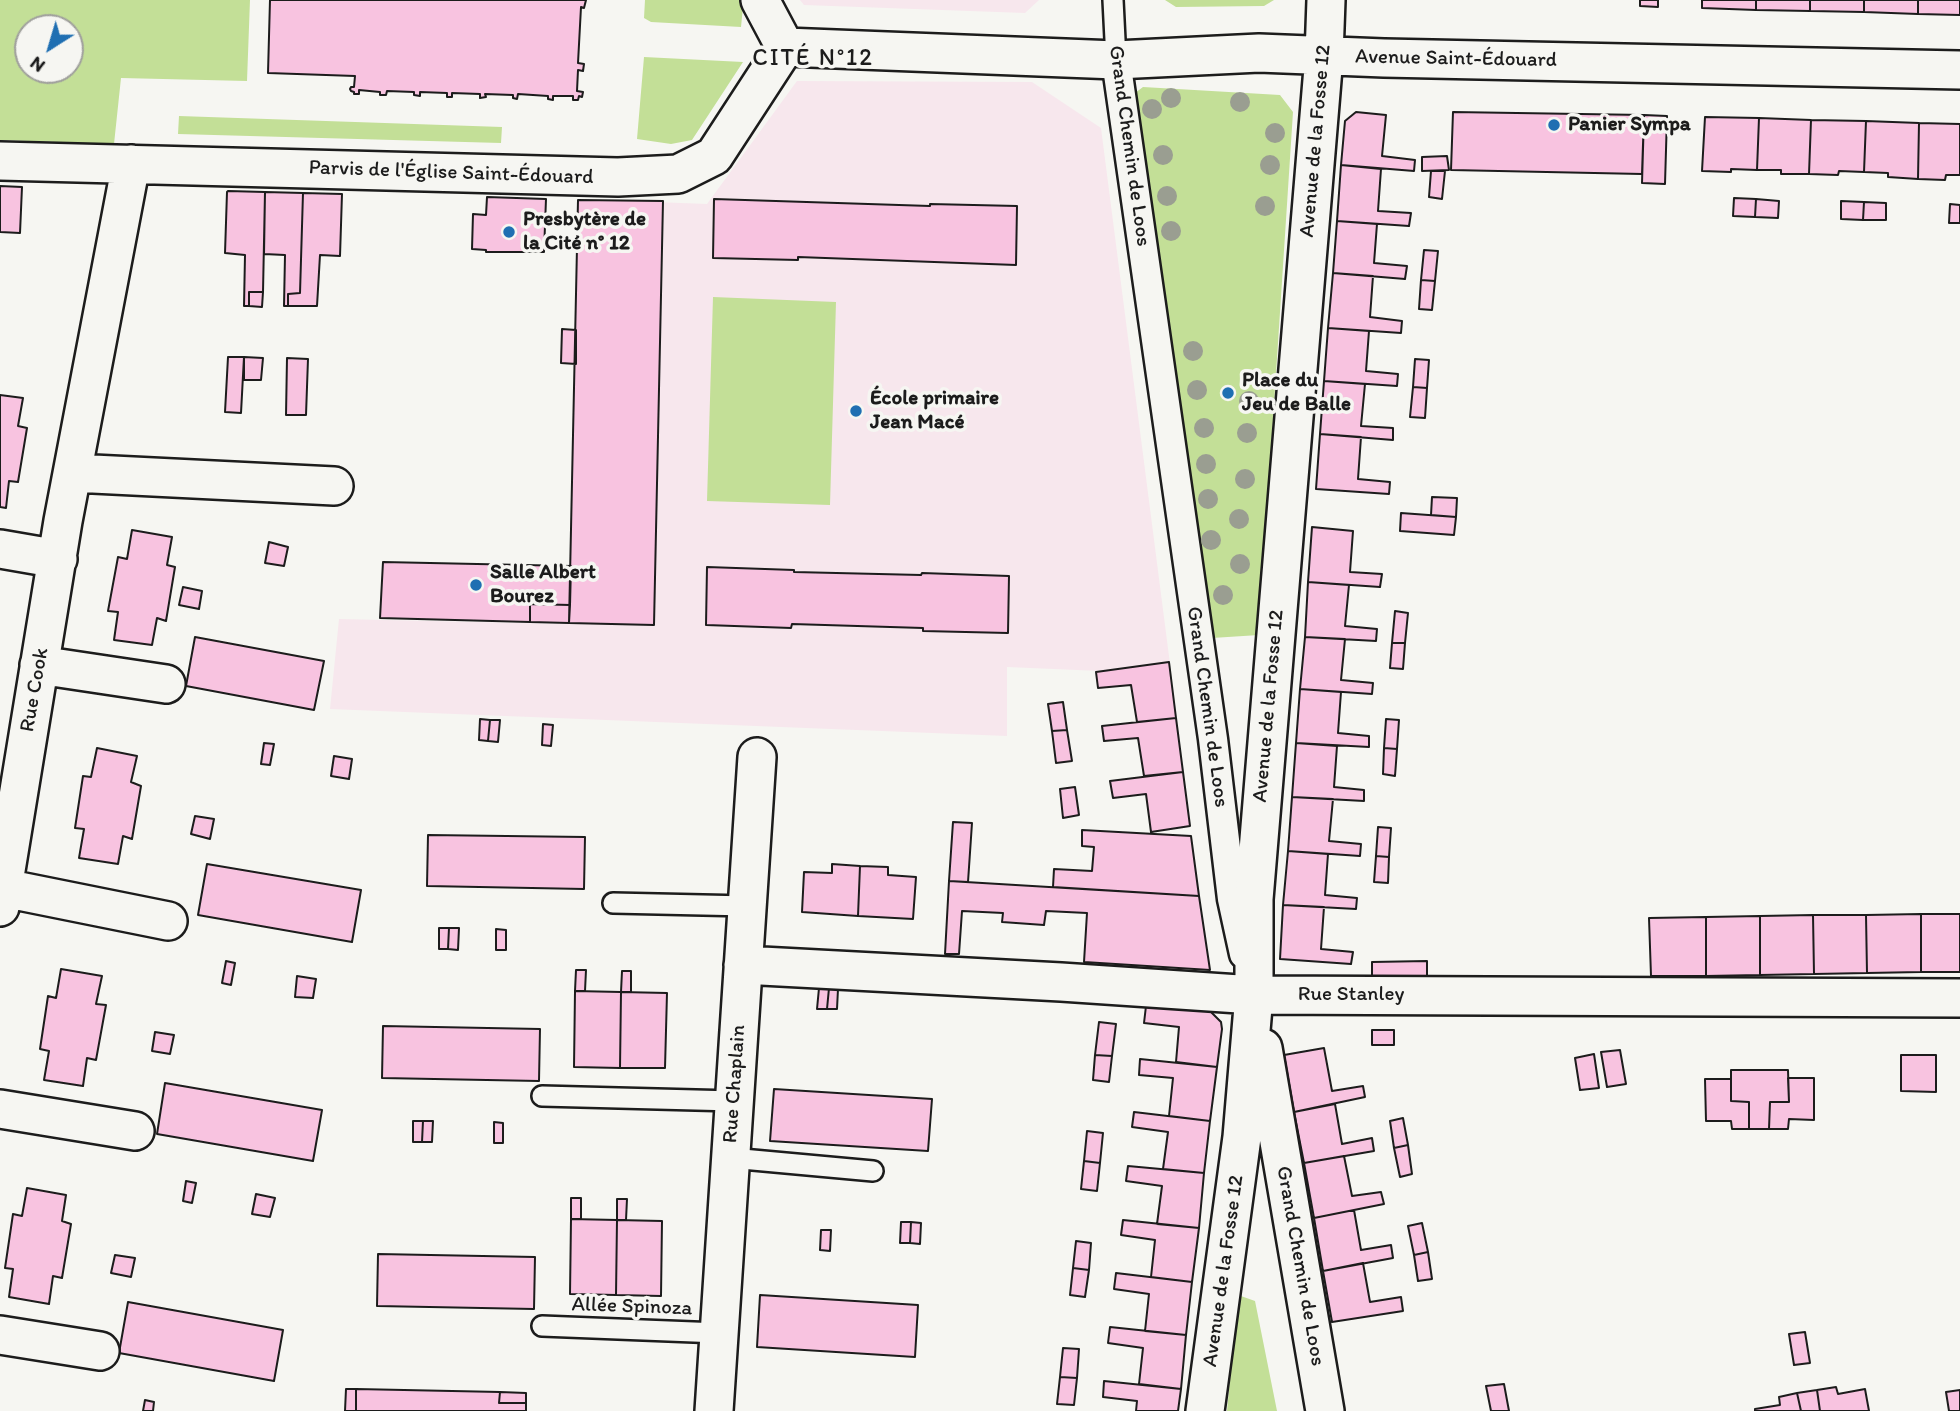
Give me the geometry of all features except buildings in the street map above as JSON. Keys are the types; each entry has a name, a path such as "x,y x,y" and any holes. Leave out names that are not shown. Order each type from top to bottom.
{"street":[{"path":"760,0 785,47"},
{"name":"Avenue de la Fosse 12","path":"1206,1411 1242,1137 1254,995 1254,900 1324,56 1326,0"},
{"name":"Avenue Saint-Édouard","path":"785,47 1116,60 1259,53 1960,70"},
{"name":"Parvis de l'Église Saint-Édouard","path":"0,162 618,177 678,174 714,156 785,47"},
{"name":"Grand Chemin de Loos","path":"1116,60 1213,739 1232,899 1254,995 1325,1411"},
{"name":"Rue Cook","path":"2,897 10,770 39,665 131,164"},
{"path":"73,473 334,486"},
{"path":"0,549 58,559"},
{"path":"39,665 166,684"},
{"name":"Rue Chaplain","path":"714,1411 757,757"},
{"path":"2,897 168,921"},
{"name":"Rue Stanley","path":"743,965 1254,995 1960,998"},
{"path":"0,1109 135,1131"},
{"path":"0,1335 100,1351"}],"lane":[{"name":"Grand Chemin de Loos","path":"1114,0 1116,60"},
{"path":"613,903 748,906"},
{"path":"542,1096 734,1101"},
{"path":"731,1158 873,1171"},
{"name":"Allée Spinoza","path":"542,1326 719,1333"}],"shaded area":[{"path":"800,0 1039,0 1025,13 804,5"},
{"name":"École primaire Jean Macé","path":"797,81 1032,82 1101,128 1170,664 1100,671 1007,667 1007,736 330,709 339,619 570,624 579,199 707,204"}],"green space":[{"path":"0,0 250,0 247,81 121,78 114,144 0,140"},
{"path":"645,0 740,0 743,7 741,27 651,22 644,18"},
{"path":"1165,0 1274,0 1264,6 1176,7"},
{"path":"644,57 743,62 692,140 671,144 637,139"},
{"path":"1143,87 1280,95 1293,112 1259,635 1212,638 1131,96"},
{"path":"179,116 502,127 501,143 178,134"},
{"path":"713,297 836,302 830,505 707,501"},
{"path":"1238,1295 1255,1301 1277,1411 1227,1411"}],"place":[{"name":"Panier Sympa","path":"1554,125"},
{"name":"Presbytère de la Cité n° 12","path":"509,232"},
{"name":"Place du Jeu de Balle","path":"1228,393"},
{"name":"École primaire Jean Macé","path":"856,411"},
{"name":"Salle Albert Bourez","path":"476,585"}],"district":[{"name":"CITÉ N°12","path":"813,59"}]}
